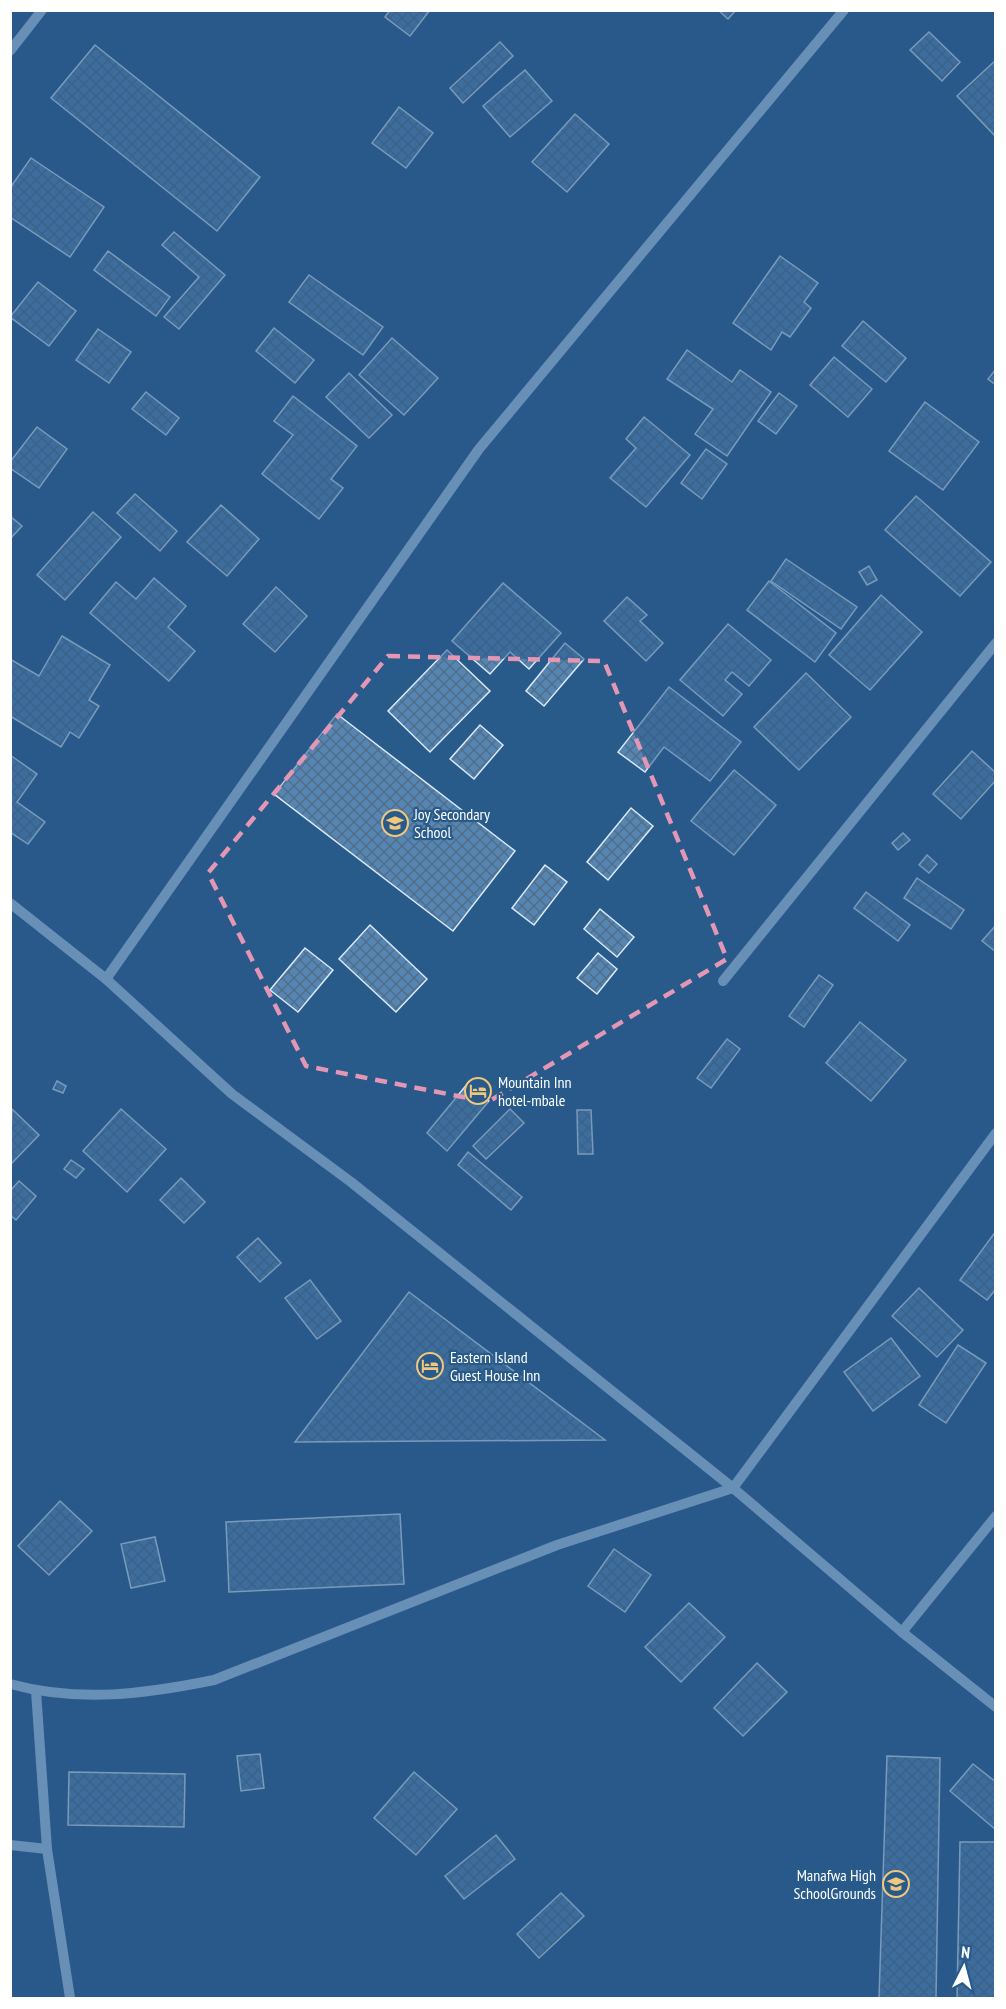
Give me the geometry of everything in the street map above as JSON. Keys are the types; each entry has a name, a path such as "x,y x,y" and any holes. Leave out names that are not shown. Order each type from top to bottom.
{"street":[{"path":"10,51 42,10"},
{"path":"106,979 479,449 844,10"},
{"path":"723,981 996,643"},
{"path":"10,903 106,979 232,1094 351,1182 733,1488 902,1632 996,1707"},
{"path":"10,1684 36,1691 92,1697 159,1691 214,1680 557,1545 733,1488 996,1133"},
{"path":"902,1632 996,1516"},
{"path":"36,1691 47,1849 70,1998"},
{"path":"10,1845 47,1849"}],"highlighted area":[{"path":"388,656 604,661 727,959 488,1102 306,1066 208,873"}],"building":[{"path":"390,10 430,10 410,36 385,17"},
{"path":"718,10 736,10 728,19"},
{"path":"929,32 960,62 942,81 910,50"},
{"path":"500,42 513,56 463,103 450,88"},
{"path":"95,45 260,177 217,231 51,98"},
{"path":"996,60 996,136 995,136 957,96"},
{"path":"525,70 552,101 510,137 483,106"},
{"path":"399,107 433,133 406,168 372,143"},
{"path":"575,114 609,144 567,192 532,162"},
{"path":"31,158 104,207 70,257 10,217 10,188"},
{"path":"174,232 225,275 179,329 164,317 199,277 162,245"},
{"path":"108,251 170,297 156,316 94,270"},
{"path":"780,256 818,283 804,302 811,308 790,337 782,332 771,350 733,323"},
{"path":"309,275 383,327 363,355 289,302"},
{"path":"38,282 76,311 49,346 10,317"},
{"path":"863,321 906,358 886,382 842,346"},
{"path":"274,328 314,360 295,383 256,351"},
{"path":"98,329 131,352 109,383 76,360"},
{"path":"392,338 438,378 404,415 359,375"},
{"path":"687,350 732,382 740,370 771,392 727,456 695,434 713,409 667,379"},
{"path":"834,357 872,389 848,417 810,385"},
{"path":"996,369 996,385 988,379"},
{"path":"349,373 392,415 369,438 326,397"},
{"path":"146,392 179,418 166,435 132,409"},
{"path":"779,393 797,406 776,434 758,421"},
{"path":"293,396 357,446 331,479 343,488 319,519 262,474 293,435 274,421"},
{"path":"925,402 979,442 943,490 889,451"},
{"path":"644,417 690,455 646,507 610,478 636,448 626,439"},
{"path":"37,427 67,449 39,488 10,468 10,462"},
{"path":"706,449 727,464 702,499 681,483"},
{"path":"135,494 177,531 160,551 117,513"},
{"path":"916,496 991,562 960,596 885,530"},
{"path":"221,505 259,539 227,576 187,542"},
{"path":"93,512 121,537 65,600 37,575"},
{"path":"10,516 22,526 10,539"},
{"path":"786,559 857,607 841,629 771,581"},
{"path":"869,566 877,580 867,585 859,572"},
{"path":"154,578 186,606 168,627 195,651 169,681 90,613 116,582 136,599"},
{"path":"769,581 836,633 815,662 747,610"},
{"path":"503,583 561,633 529,669 510,652 490,674 452,641"},
{"path":"276,587 307,616 275,652 243,624"},
{"path":"881,595 922,632 870,690 829,655"},
{"path":"627,597 647,615 640,621 663,643 646,661 604,621"},
{"path":"728,624 771,660 749,686 732,672 725,680 742,694 723,716 680,680"},
{"path":"62,636 110,665 89,700 99,706 79,738 70,732 61,747 10,716 10,659 39,676"},
{"path":"565,643 584,659 544,706 526,691"},
{"path":"447,650 490,691 430,752 388,711"},
{"path":"806,673 851,717 799,770 754,727"},
{"path":"669,687 741,742 710,781 664,747 645,772 618,752"},
{"name":"Joy Secondary School","path":"337,714 515,851 453,931 274,794"},
{"path":"480,725 503,745 474,779 450,759"},
{"path":"972,751 996,773 996,780 961,819 933,794"},
{"path":"10,755 37,774 17,802 45,822 28,844 10,832"},
{"path":"734,770 776,805 734,855 691,821"},
{"path":"631,808 653,826 608,880 587,862"},
{"path":"903,833 910,840 898,850 892,843"},
{"path":"927,855 937,864 929,873 919,865"},
{"path":"545,865 567,882 534,925 512,908"},
{"path":"917,878 964,910 951,929 904,898"},
{"path":"866,892 910,925 898,941 854,908"},
{"path":"600,909 634,937 617,957 584,929"},
{"path":"370,925 427,979 396,1012 339,959"},
{"path":"996,925 996,952 982,941"},
{"path":"305,948 333,970 298,1012 270,990"},
{"path":"598,953 617,969 597,994 577,978"},
{"path":"819,975 833,985 804,1027 789,1016"},
{"path":"860,1022 906,1060 871,1101 826,1063"},
{"path":"727,1039 740,1049 711,1088 697,1078"},
{"path":"57,1081 66,1086 63,1093 53,1089"},
{"path":"468,1083 489,1101 447,1151 427,1133"},
{"path":"12,1109 39,1135 12,1163 10,1162"},
{"path":"121,1109 166,1149 127,1192 83,1151"},
{"path":"510,1109 524,1123 486,1159 473,1146"},
{"path":"577,1110 591,1110 593,1154 578,1154"},
{"path":"468,1152 522,1197 511,1210 458,1165"},
{"path":"71,1160 84,1169 76,1178 64,1169"},
{"path":"181,1178 205,1202 184,1223 160,1200"},
{"path":"19,1181 36,1196 16,1220 10,1215 10,1191"},
{"path":"996,1231 996,1289 987,1300 960,1280"},
{"path":"258,1238 281,1263 260,1282 237,1257"},
{"path":"310,1280 341,1321 317,1339 285,1298"},
{"path":"919,1288 963,1330 937,1357 892,1316"},
{"name":"Eastern Island Guest House Inn","path":"409,1292 605,1440 295,1442"},
{"path":"891,1338 920,1376 873,1411 844,1372"},
{"path":"958,1345 986,1363 946,1423 919,1405"},
{"path":"60,1501 92,1531 49,1575 18,1546"},
{"path":"400,1514 404,1584 229,1592 226,1522"},
{"path":"155,1537 165,1581 131,1588 121,1544"},
{"path":"614,1549 651,1575 625,1612 588,1586"},
{"path":"689,1603 725,1637 681,1682 645,1647"},
{"path":"757,1663 787,1692 743,1736 714,1708"},
{"path":"260,1754 264,1788 241,1791 237,1756"},
{"path":"887,1756 940,1758 936,1998 879,1998"},
{"path":"973,1764 996,1782 996,1830 950,1791"},
{"path":"69,1772 185,1774 184,1827 68,1825"},
{"path":"414,1772 457,1809 416,1855 374,1818"},
{"path":"496,1835 515,1859 464,1899 445,1876"},
{"path":"960,1842 996,1842 996,1998 957,1998"},
{"path":"561,1893 584,1916 539,1958 517,1934"}],"place":[{"name":"Joy Secondary School","path":"395,823"},
{"name":"Mountain Inn hotel-mbale","path":"478,1091"},
{"name":"Eastern Island Guest House Inn","path":"430,1366"},
{"name":"Manafwa High SchoolGrounds","path":"896,1884"}]}
